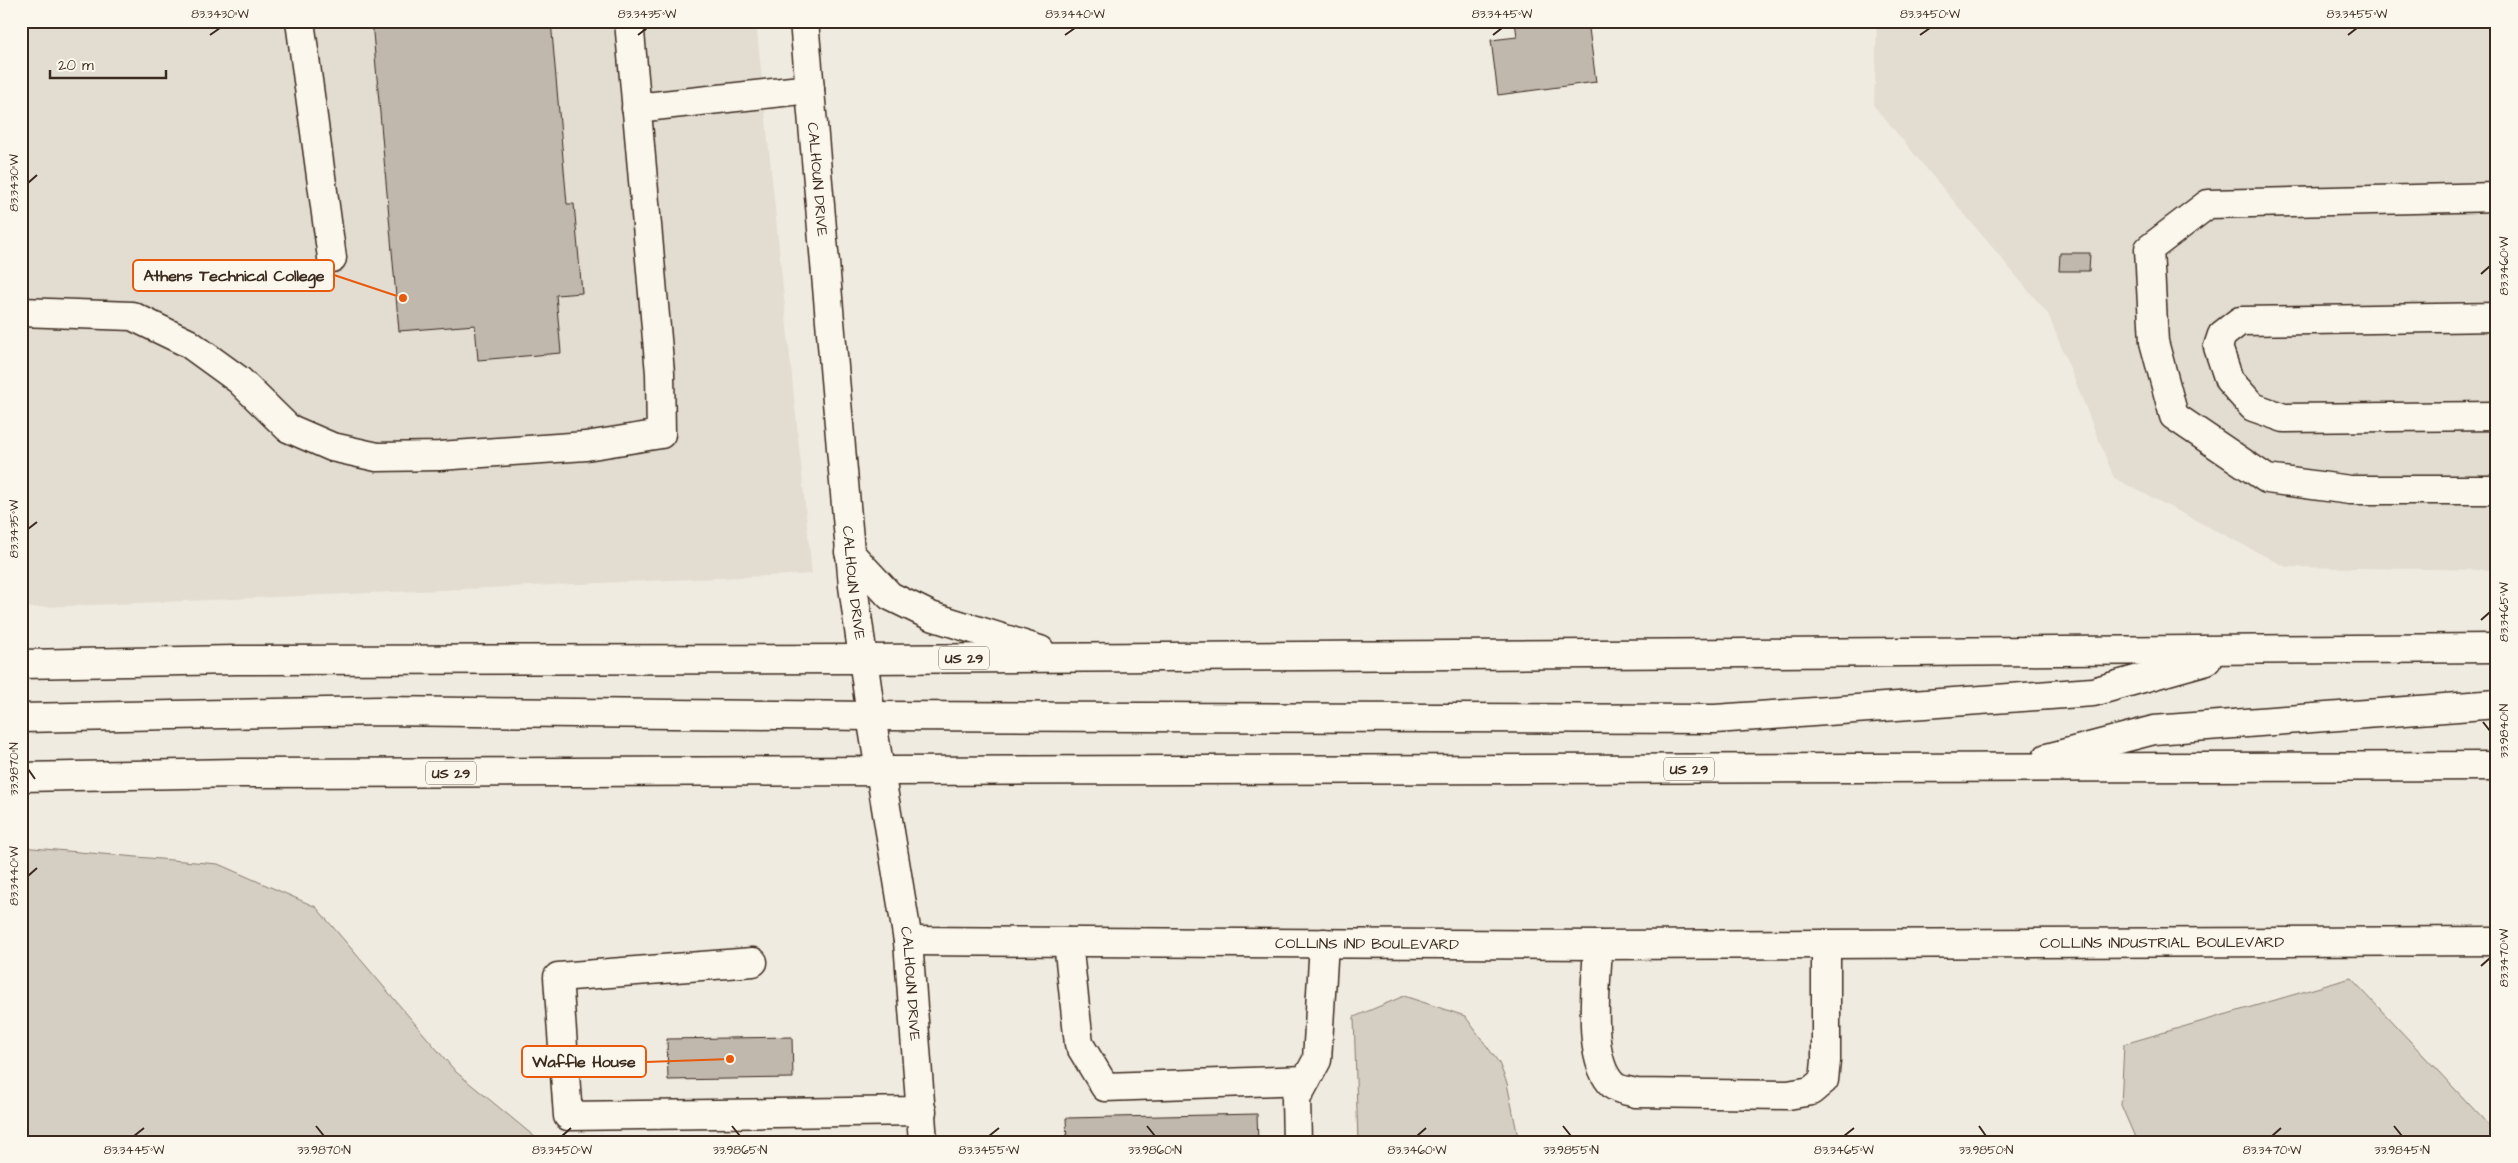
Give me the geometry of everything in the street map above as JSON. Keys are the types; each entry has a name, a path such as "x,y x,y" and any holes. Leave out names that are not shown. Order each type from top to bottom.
{"main road":[{"path":"300,21 332,258"},
{"path":"21,312 132,316 188,342 239,380 288,428 332,447 377,457 439,456 586,446 662,434 660,374 629,21"},
{"name":"CALHOUN DRIVE","path":"804,21 849,552 871,716 908,941 923,1142"},
{"path":"636,108 810,89"},
{"path":"2497,197 2208,204 2149,249 2154,342 2174,416 2267,479 2350,490 2497,490"},
{"path":"2497,317 2240,321 2222,335 2218,347 2230,380 2252,407 2284,418 2497,416"},
{"path":"849,552 890,596 932,616 1065,657"},
{"name":"US 29","path":"21,664 236,660 863,659 2497,648"},
{"path":"21,718 379,711 871,716 1715,719 2093,692 2242,650"},
{"path":"2009,768 2154,730 2497,704"},
{"name":"US 29","path":"21,777 238,773 2497,766"},
{"name":"COLLINS INDUSTRIAL BOULEVARD","path":"1826,944 2497,940"},
{"name":"COLLINS IND BOULEVARD","path":"908,941 1598,945 1826,944"},
{"path":"1068,942 1078,1044 1105,1087 1306,1080"},
{"path":"1297,1142 1296,1099 1317,1060 1324,943"},
{"path":"1598,945 1595,1048 1602,1071 1615,1087 1636,1093 1788,1095 1811,1091 1824,1080 1826,1061 1826,944"},
{"path":"753,962 558,977 568,1116 922,1111"}],"shaded area":[{"path":"21,21 756,21 812,574 21,608"},
{"path":"1877,21 2497,21 2497,570 2286,567 2114,478 2048,314 1874,106"},
{"path":"21,847 218,864 316,907 456,1072 541,1142 21,1142"},
{"path":"2351,978 2497,1134 2497,1142 2137,1142 2121,1105 2124,1044"},
{"path":"1404,996 1465,1016 1499,1063 1507,1083 1519,1142 1358,1142 1354,1017"}],"building":[{"path":"372,21 551,21 567,204 574,204 582,293 556,295 561,353 478,360 475,325 399,331"},
{"path":"1515,21 1588,21 1596,82 1498,95 1491,40 1517,37"},
{"path":"2060,253 2090,253 2089,271 2059,271"},
{"path":"792,1037 793,1078 668,1080 667,1039"},
{"path":"1257,1114 1258,1142 1067,1142 1066,1118"}],"place":[{"name":"Athens Technical College","path":"403,298"},
{"name":"Waffle House","path":"730,1059"}]}
